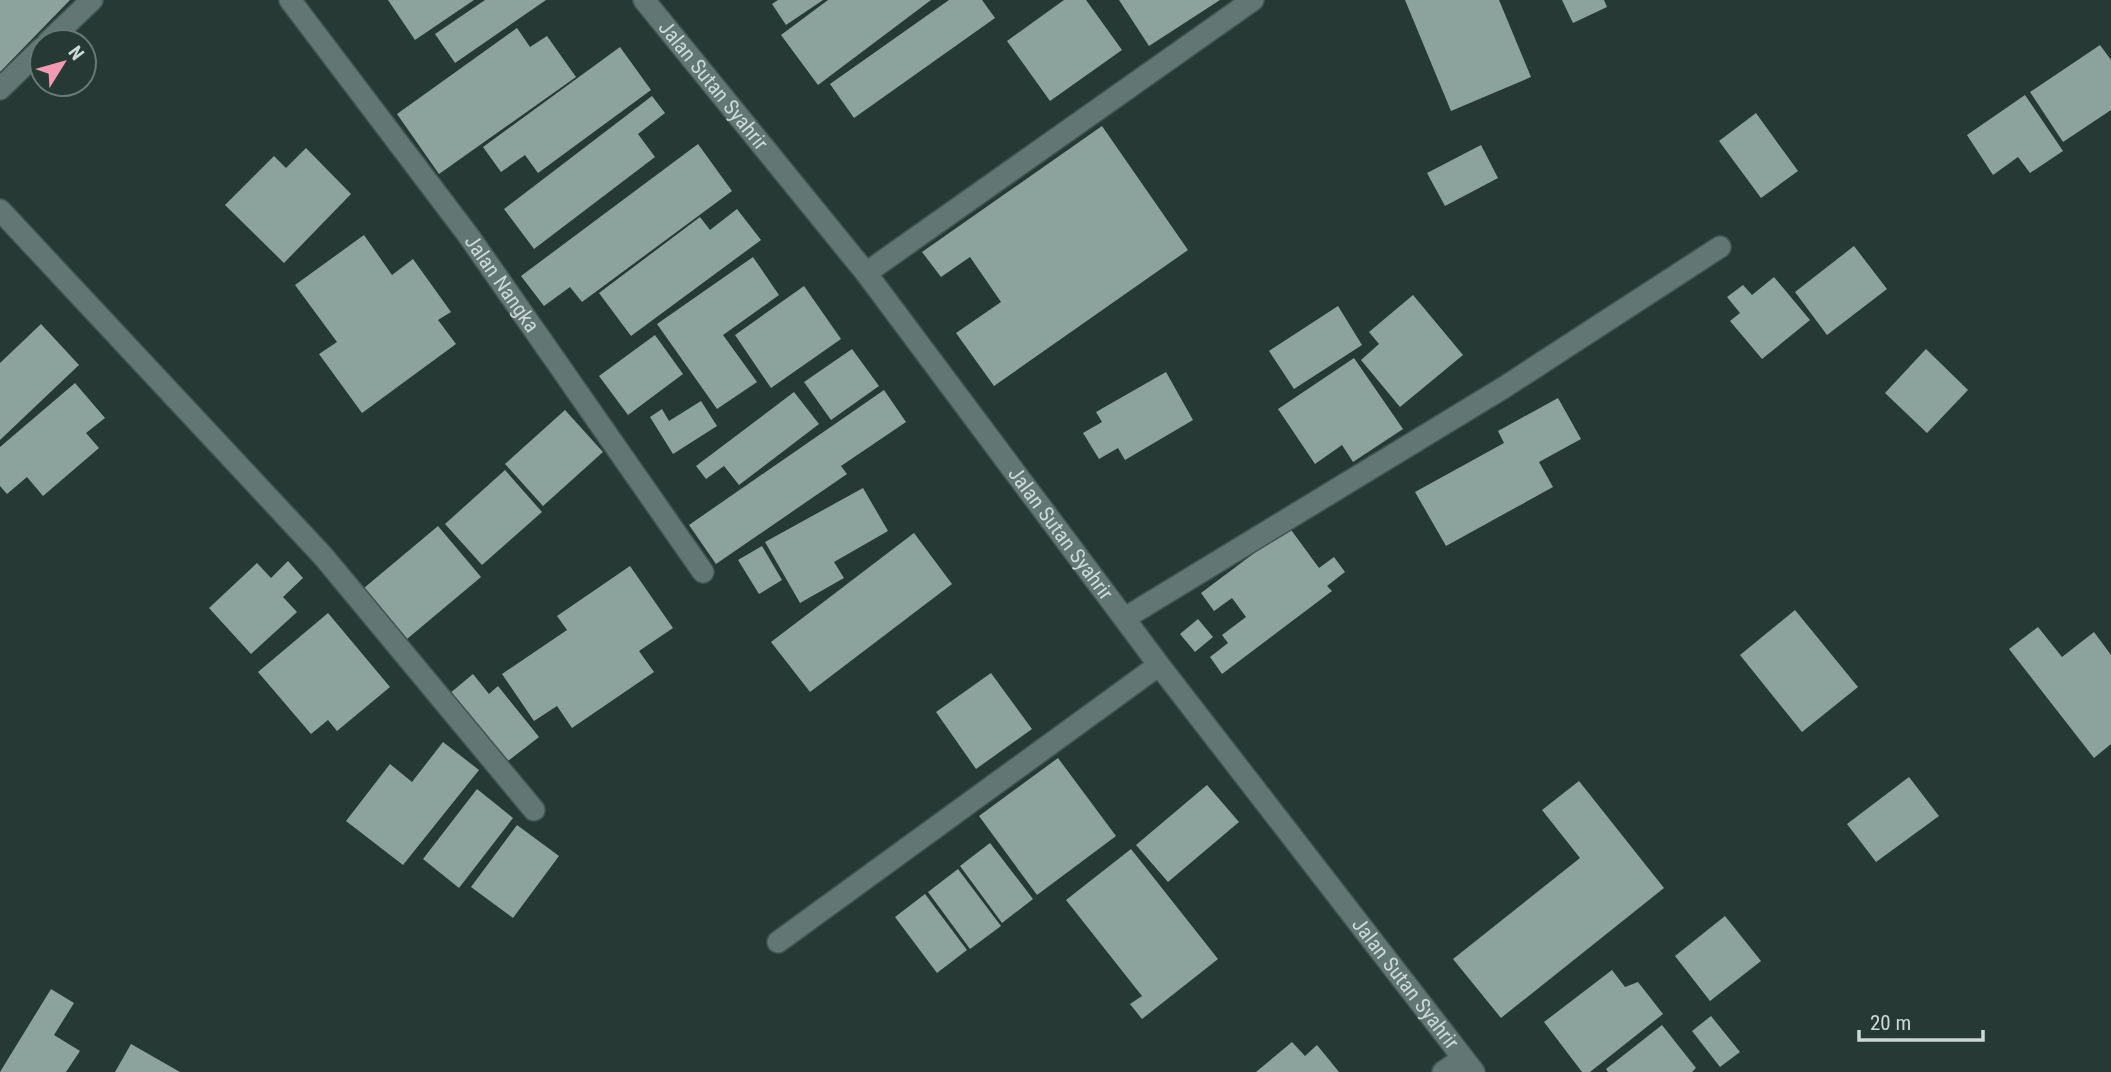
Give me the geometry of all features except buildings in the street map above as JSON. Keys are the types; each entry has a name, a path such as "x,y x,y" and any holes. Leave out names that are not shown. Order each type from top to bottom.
{"street":[{"path":"63,28 92,0"},
{"name":"Jalan Nangka","path":"290,0 468,235 702,572"},
{"name":"Jalan Sutan Syahrir","path":"644,0 866,273 1159,665 1468,1065"},
{"path":"866,273 1253,0"},
{"path":"0,89 28,62"},
{"path":"0,210 323,556 534,810"},
{"path":"1125,618 1503,388 1720,247"},
{"path":"778,942 1159,665"},
{"path":"1443,1072 1468,1065"}]}
